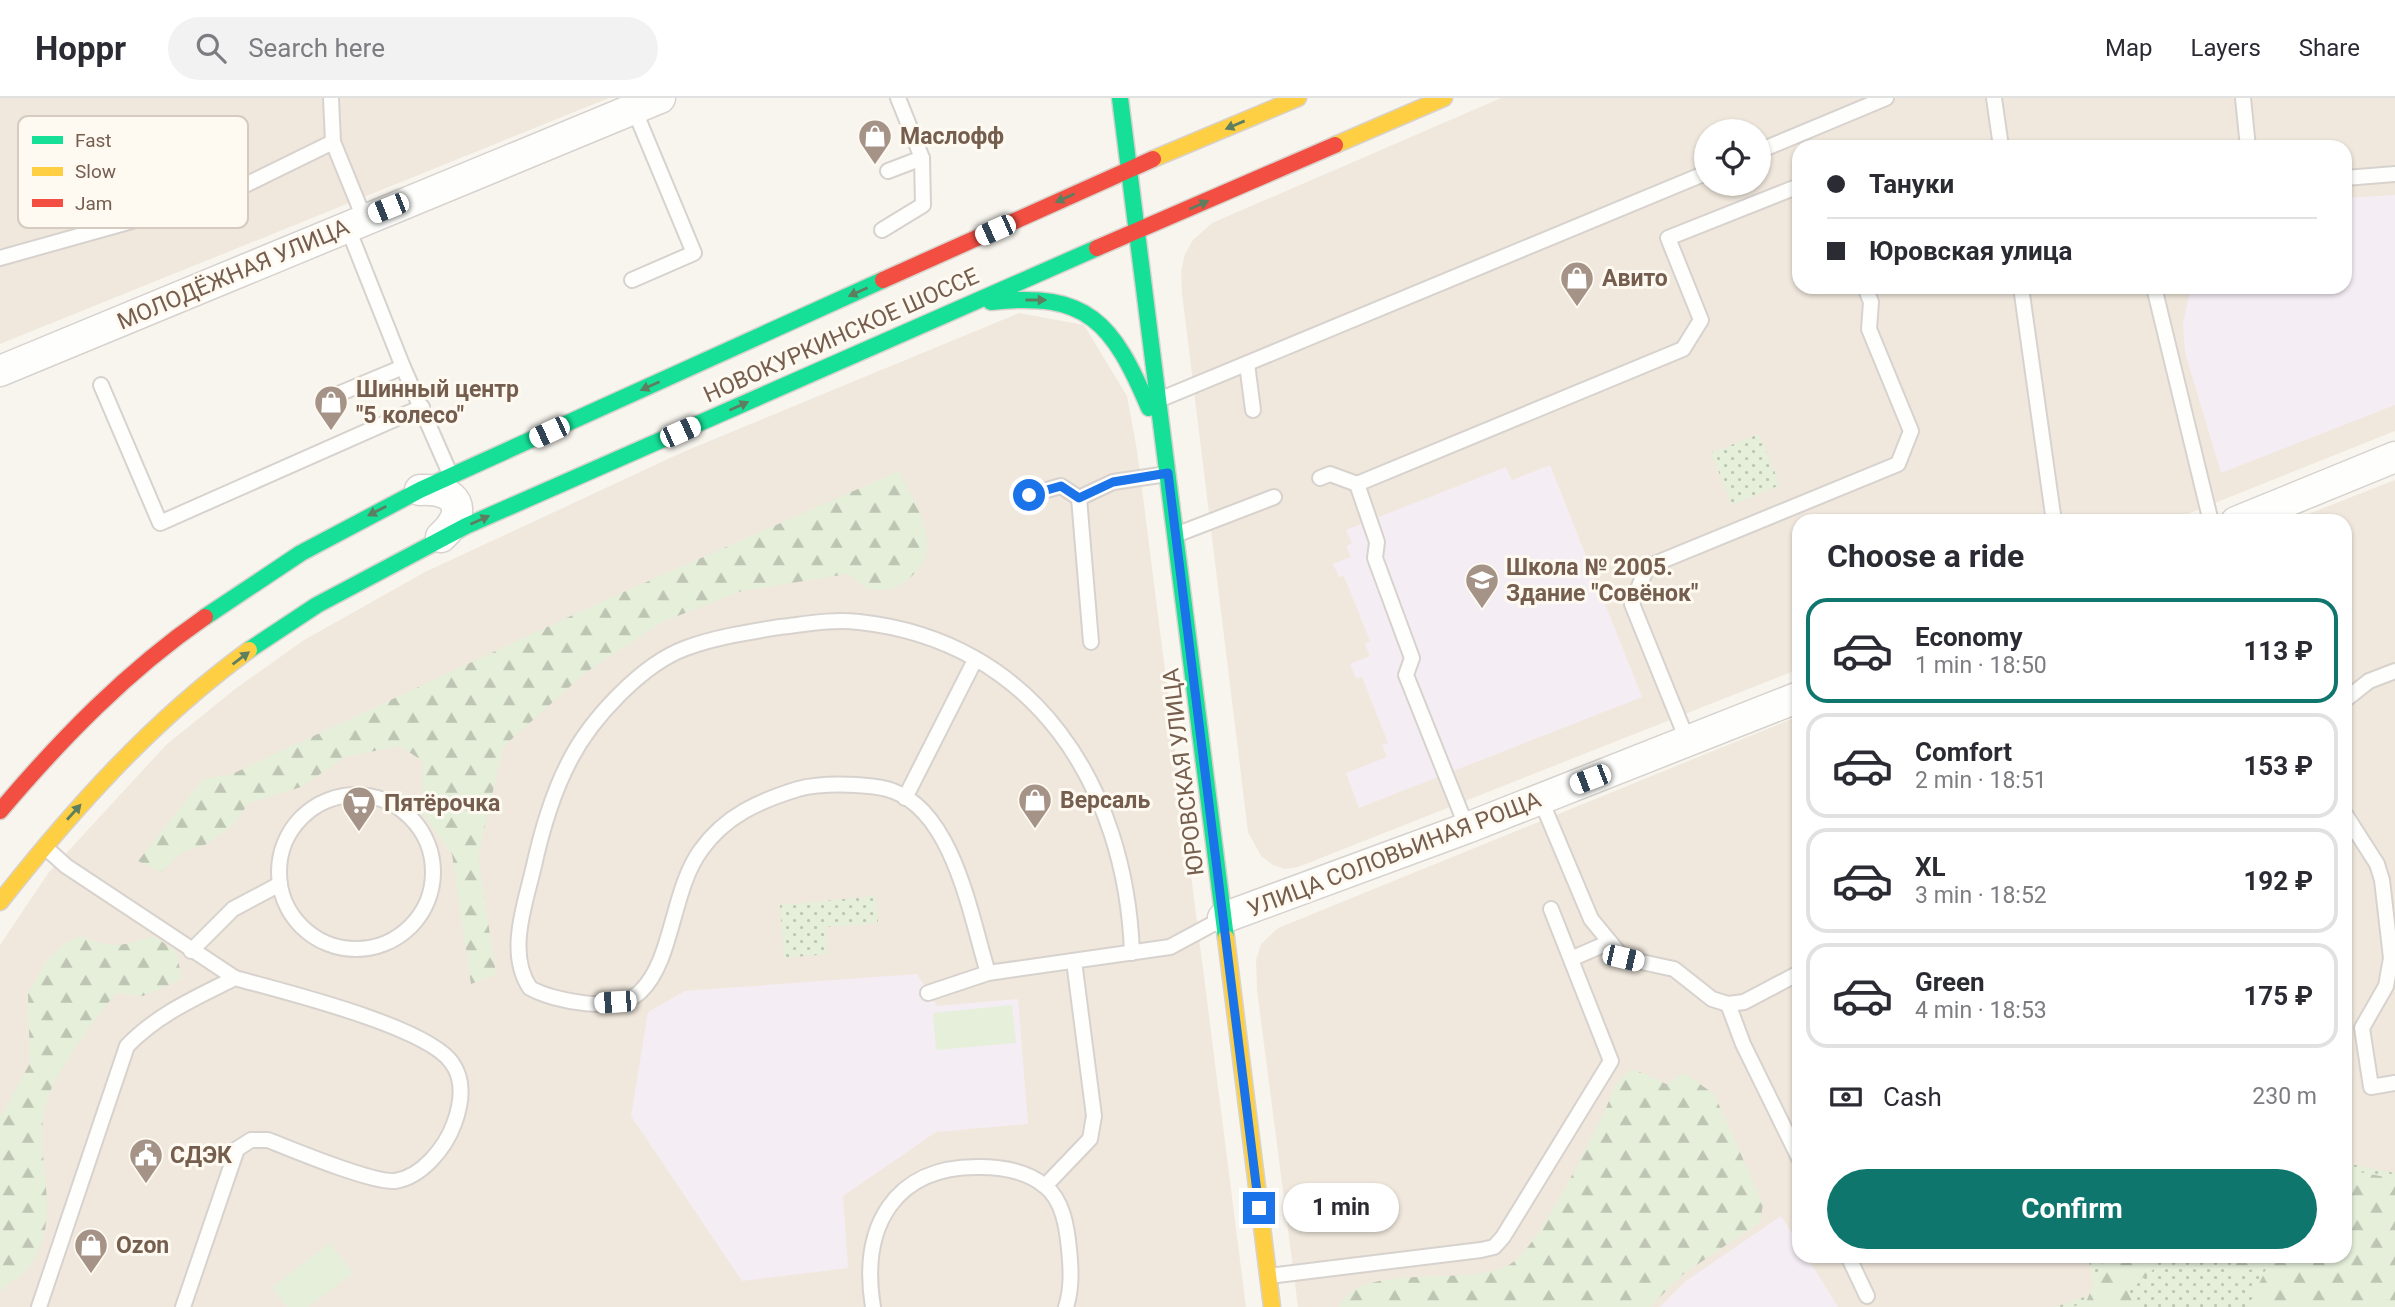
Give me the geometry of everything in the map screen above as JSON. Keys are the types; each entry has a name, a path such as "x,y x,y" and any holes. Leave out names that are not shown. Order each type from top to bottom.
{"main road":[{"name":"ЮРОВСКАЯ УЛИЦА","path":"1120,98 1272,1307"},
{"name":"НОВОКУРКИНСКОЕ ШОССЕ","path":"0,811 90,710 157,650 241,589 305,548 420,490 1127,170 1298,98"},
{"name":"НОВОКУРКИНСКОЕ ШОССЕ","path":"0,902 43,846 111,771 181,702 268,638 333,597 441,537 968,304 1444,98"},
{"path":"968,304 1046,299 1088,316 1103,327 1125,355 1166,450"}],"street":[{"name":"МОЛОДЁЖНАЯ УЛИЦА","path":"0,372 355,222 647,103"},
{"path":"2256,514 2395,457"},
{"path":"420,490 437,489 450,495 456,503 458,513 454,526 441,537"},
{"name":"УЛИЦА СОЛОВЬИНАЯ РОЩА","path":"1223,918 1467,828 1792,700"}],"lane":[{"path":"331,98 333,142 355,222 403,367 451,476"},
{"path":"882,230 923,205 922,158 898,98"},
{"path":"1771,146 1886,98"},
{"path":"1994,98 2000,140"},
{"path":"2243,98 2247,140"},
{"path":"632,280 694,253 647,103"},
{"path":"248,184 333,142"},
{"path":"888,171 922,158"},
{"path":"2352,177 2395,174"},
{"path":"1159,400 1694,178"},
{"path":"1320,478 1331,474 1357,484 1682,349 1701,320 1668,238 1792,189"},
{"path":"0,258 107,228"},
{"path":"1688,742 1632,604 1647,567 1898,464 1911,431 1869,329 1871,302 1868,294"},
{"path":"2022,294 2053,514"},
{"path":"2156,294 2209,514"},
{"path":"1247,363 1253,410"},
{"path":"335,395 403,367"},
{"path":"101,386 160,523 422,407"},
{"path":"1079,498 1113,482 1168,473"},
{"path":"1357,484 1377,542 1375,558 1412,658 1406,675 1467,828"},
{"path":"1029,495 1061,486 1079,498"},
{"path":"1177,535 1274,497"},
{"path":"1079,498 1091,642"},
{"path":"989,973 953,859 919,806 894,791 870,786 811,786 767,799 724,824 700,850 682,883 667,938 651,979 640,993 615,1002 581,1004 530,988 522,976 518,961 522,918 553,798 570,758 620,693 650,669 691,646 747,633 819,622 857,622 895,628 934,640 975,660 1024,690 1062,737 1093,785 1113,830 1131,928 1132,953"},
{"path":"905,798 975,660"},
{"path":"2352,694 2369,681 2395,671"},
{"path":"349,794 374,796 398,806 418,823 430,846 434,872 430,897 418,920 398,938 375,948 349,950 324,943 303,929 288,909 279,884 279,859 288,835 303,815 324,800 349,794"},
{"path":"1540,798 1591,919 1623,958 1674,969 1712,999 1728,1004 1744,1002 1792,977"},
{"path":"2352,825 2376,864 2382,880 2391,958 2386,986 2362,1028 2371,1087 2395,1083"},
{"path":"43,846 65,866 235,978 413,1034 452,1063 460,1084 461,1102 447,1141 432,1159 410,1177 392,1181 268,1140 251,1140 237,1149 183,1307"},
{"path":"191,951 233,909 279,884"},
{"path":"1268,1276 1494,1247 1611,1061 1573,958 1551,909"},
{"path":"928,993 989,973 1170,947 1223,918"},
{"path":"1573,958 1610,942"},
{"path":"1045,1186 1090,1139 1094,1116 1074,961"},
{"path":"39,1307 127,1046 146,1026 175,1007 235,978"},
{"path":"1728,1004 1743,1044 1792,1144"},
{"path":"873,1307 869,1261 874,1230 889,1208 912,1183 935,1171 996,1167 1019,1172 1045,1186 1059,1204 1068,1230 1070,1294 1066,1307"},
{"path":"1851,1263 1867,1296"}],"shaded area":[{"path":"0,98 609,98 0,344"},
{"path":"1501,98 2395,98 2395,431 2188,514 1792,514 1792,672 1298,867 1285,869 1273,865 1261,856 1248,832 1182,293 1181,271 1185,254 1193,240 1212,223"},
{"path":"2395,195 2395,405 2221,473 2185,352 2183,324 2189,294 2352,294 2352,198"},
{"path":"1019,313 1084,325 1127,396 1137,450 1246,1307 0,1307 0,945 49,872 166,745 235,689 304,640 425,572 683,452"},
{"name":"Школа № 2005. Здание \"Совёнок\"","path":"1550,465 1642,697 1359,808 1346,773 1387,757 1382,745 1388,743 1362,677 1356,678 1350,664 1370,656 1365,644 1370,641 1344,576 1339,577 1333,564 1351,557 1346,546 1352,543 1346,530 1506,467 1512,480"},
{"path":"2395,480 2395,1307 1298,1307 1257,990 1256,960 1261,944 1278,928 1792,719 1792,1263 2352,1263 2352,514 2308,514"},
{"path":"917,974 937,1006 1018,999 1028,1124 936,1132 843,1196 848,1268 742,1281 631,1116 648,1012 685,991"},
{"path":"1781,1216 1792,1233 1792,1263 1811,1263 1838,1307 1660,1307 1686,1281"}],"green space":[{"path":"1759,434 1780,485 1732,505 1711,453"},
{"path":"899,471 921,515 927,543 923,563 909,579 890,589 880,590 867,588 847,574 742,591 662,622 585,673 503,747 478,857 496,974 471,984 452,854 422,813 423,761 399,746 345,757 301,787 249,803 232,826 207,844 181,853 161,872 138,861 203,779 230,775 592,606"},
{"path":"876,896 878,923 826,927 828,954 784,958 780,905"},
{"path":"80,936 116,945 153,936 176,951 182,979 143,996 116,993 59,1074 47,1100 43,1121 47,1207 40,1248 29,1267 0,1291 0,1118 30,1063 28,994 47,960 68,941"},
{"path":"1012,1005 1016,1043 936,1050 933,1013"},
{"path":"1633,1069 1666,1084 1684,1073 1714,1094 1763,1204 1760,1222 1682,1275 1650,1307 1340,1307 1351,1293 1368,1284 1391,1279 1469,1275 1509,1265 1522,1254 1548,1219 1584,1153 1616,1085"},
{"path":"2352,1164 2395,1173 2395,1307 2055,1307 2096,1293 2089,1263 2352,1263"},
{"path":"2352,1170 2395,1179 2395,1307 2248,1307 2267,1267 2230,1273 2231,1263 2352,1263"},
{"path":"330,1243 353,1273 308,1307 287,1307 272,1287"},
{"path":"2103,1263 2158,1263 2149,1275 2125,1287 2135,1307 2072,1307 2086,1302"}],"traffic: fast":[{"path":"1120,98 1226,938"},
{"path":"249,650 317,605 466,526 1097,248"},
{"path":"205,617 301,553 420,490 883,280"},
{"path":"991,302 1052,302 1074,308 1093,319 1109,334 1123,354 1149,408"}],"traffic: slow":[{"path":"1153,159 1298,98"},
{"path":"1335,145 1444,98"},
{"path":"0,902 56,833 116,767 180,706 249,650"},
{"path":"1226,938 1272,1307"}],"traffic: jam":[{"path":"1097,248 1335,145"},
{"path":"883,280 1153,159"},
{"path":"0,811 96,707 149,660 205,617"}],"place":[{"name":"Маслофф","path":"875,166"},
{"name":"Авито","path":"1577,308"},
{"name":"Шинный центр \"5 колесо\"","path":"331,432"},
{"name":"Школа № 2005. Здание \"Совёнок\"","path":"1482,610"},
{"name":"Версаль","path":"1035,830"},
{"name":"Пятёрочка","path":"359,833"},
{"name":"СДЭК","path":"146,1185"},
{"name":"Ozon","path":"91,1275"}],"route":[{"path":"1029,495 1061,486 1079,498 1113,482 1168,473 1259,1208"}]}
